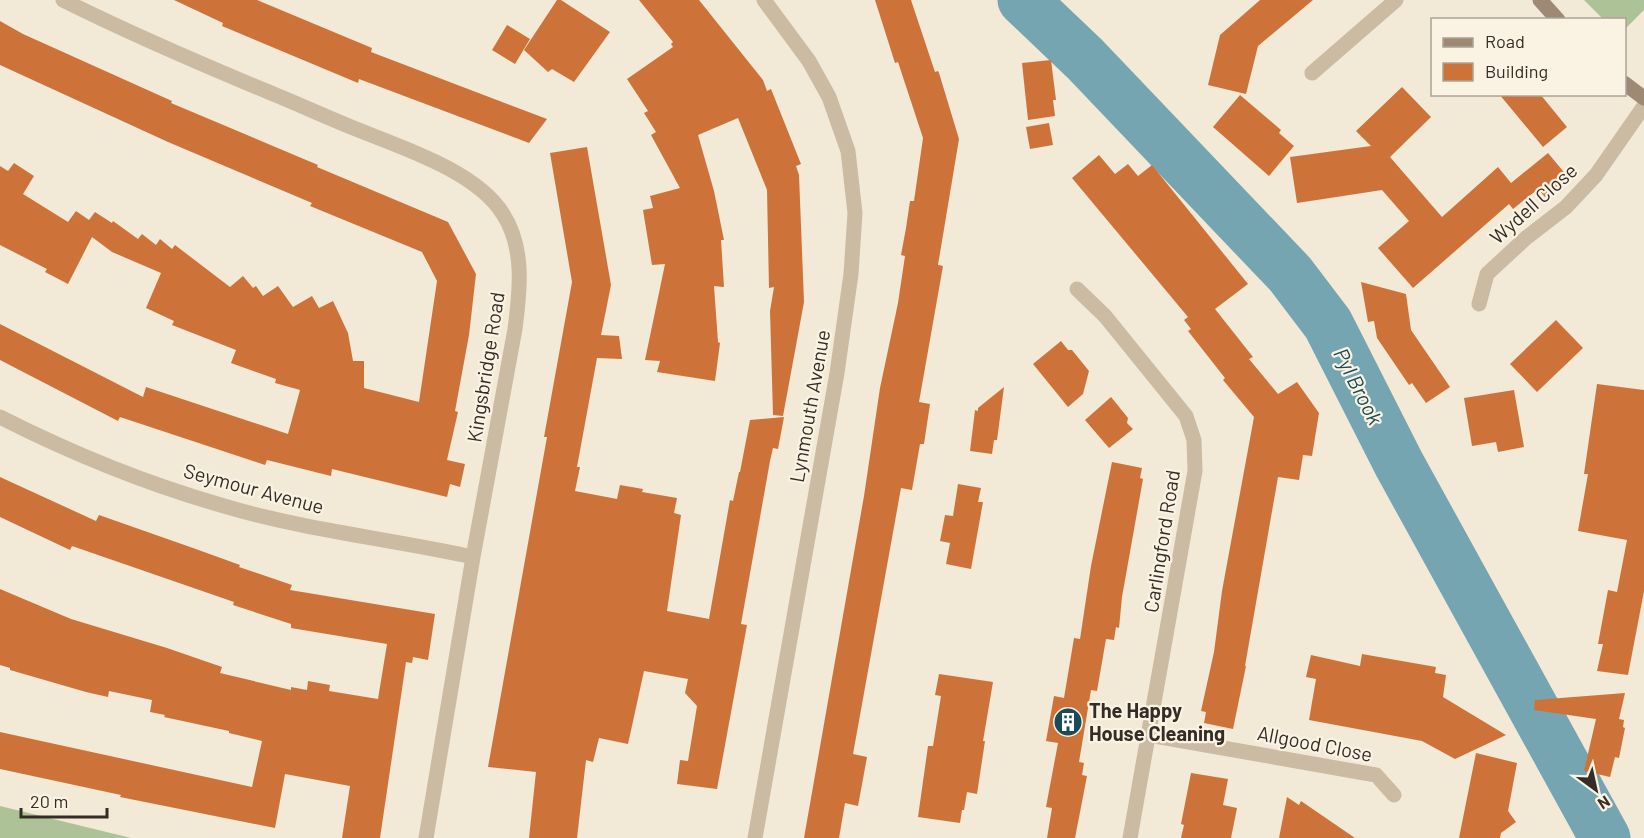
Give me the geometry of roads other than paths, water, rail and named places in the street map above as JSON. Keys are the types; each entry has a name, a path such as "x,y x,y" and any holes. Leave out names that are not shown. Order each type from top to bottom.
{"street":[{"name":"Kingsbridge Road","path":"63,0 177,54 422,155 476,184 492,198 504,215 516,242 519,294 515,329 473,557 426,838"},
{"name":"Lynmouth Avenue","path":"755,838 837,373 851,274 855,213 848,151 829,97 809,61 764,0"},
{"path":"1312,73 1396,0"},
{"path":"1540,0 1556,18"},
{"path":"1626,84 1644,98"},
{"name":"Wydell Close","path":"1479,304 1487,274 1573,199 1596,175 1644,106"},
{"name":"Carlingford Road","path":"1077,289 1105,316 1186,416 1194,440 1196,471 1130,838"},
{"name":"Seymour Avenue","path":"0,417 72,452 224,506 283,520 473,557"},
{"name":"Allgood Close","path":"1149,735 1376,775 1394,795"}],"waterway":[{"name":"Pyl Brook","path":"1023,0 1085,59 1290,274 1328,324 1399,464 1605,838"}],"place":[{"name":"The Happy House Cleaning","path":"1068,722"}]}
